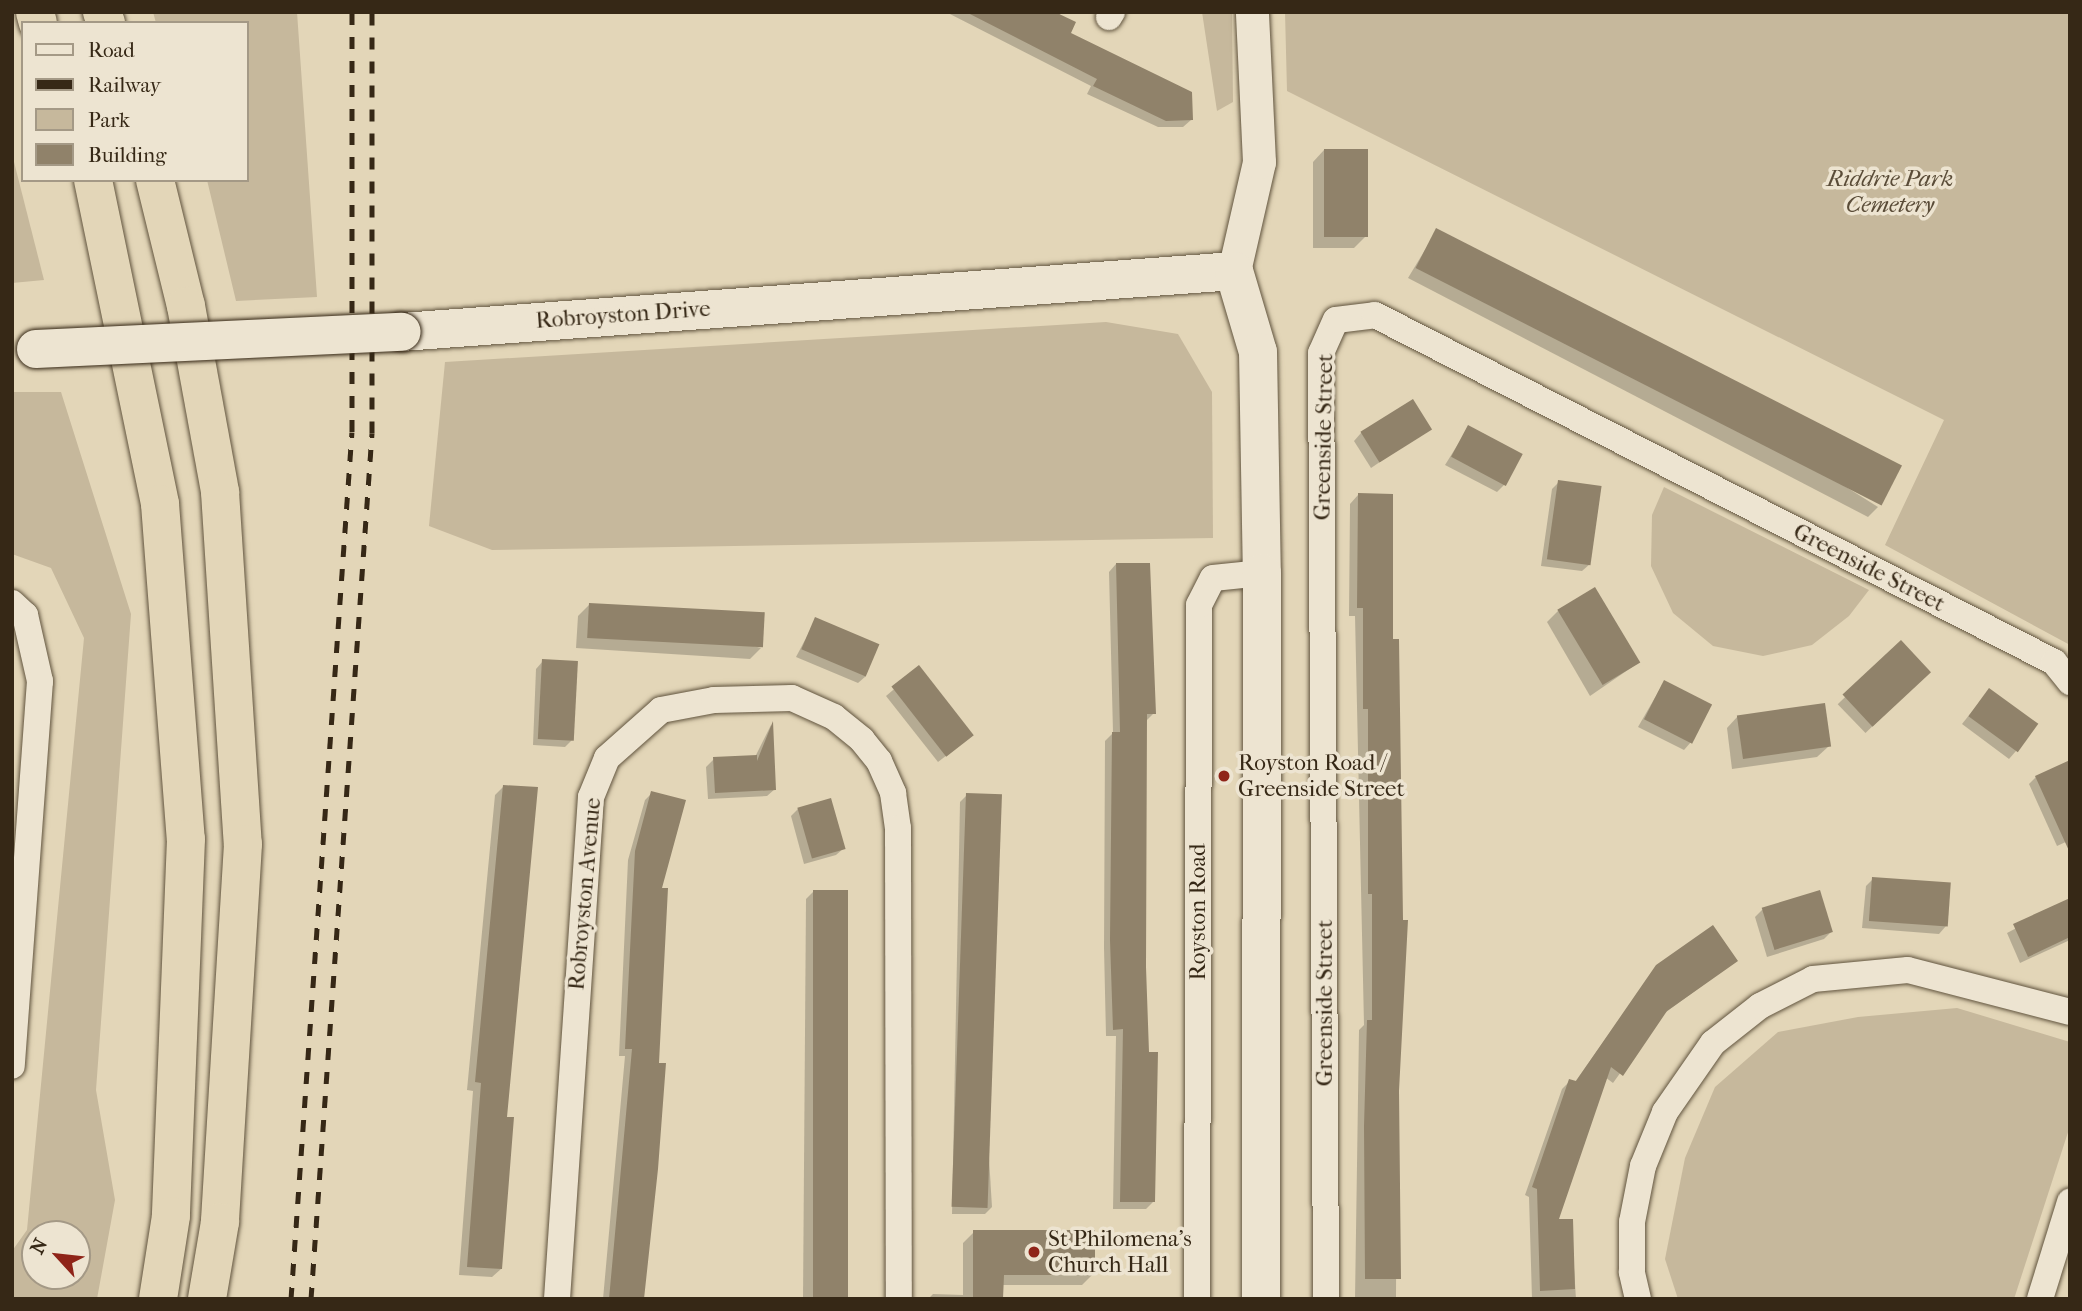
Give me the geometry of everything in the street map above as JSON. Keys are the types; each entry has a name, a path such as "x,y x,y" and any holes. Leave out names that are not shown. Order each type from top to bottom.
{"highway":[{"path":"93,182 160,504 186,839 171,1216 158,1299"},
{"path":"155,182 186,306 220,492 243,844 220,1222 207,1299"}],"main road":[{"name":"Robroyston Drive","path":"24,350 402,332 1234,271"},
{"path":"1234,271 1258,352 1262,573 1261,1299"}],"street":[{"path":"1234,271 1259,162 1252,12"},
{"name":"Greenside Street","path":"1326,1299 1321,353 1336,320 1375,315 2054,662 2070,682"},
{"name":"Royston Road","path":"1197,1299 1199,605 1213,578 1262,573"},
{"path":"12,603 25,615 40,681 12,1066"},
{"name":"Robroyston Avenue","path":"557,1299 591,797 607,758 661,710 713,700 792,698 834,717 862,740 879,761 893,793 898,828 899,1299"},
{"path":"1638,1299 1632,1272 1632,1223 1643,1166 1665,1112 1713,1043 1760,1006 1813,979 1908,970 2070,1012"},
{"path":"2040,1299 2070,1202"}],"green space":[{"path":"153,12 297,12 317,297 236,301 207,182 248,182 248,21 155,21"},
{"path":"1202,12 1232,12 1233,102 1217,111"},
{"name":"Riddrie Park Cemetery","path":"1285,12 2070,12 2070,645 1885,545 1944,420 1287,91"},
{"path":"12,154 44,280 12,283"},
{"path":"1106,322 1178,334 1212,392 1213,538 492,550 429,526 445,362"},
{"path":"12,392 61,392 131,614 96,1090 115,1200 97,1299 12,1299 12,1251 21,1238 21,1290 91,1290 91,1220 28,1220 84,638 51,568 12,554"},
{"path":"1664,487 1869,590 1849,616 1812,645 1763,656 1713,646 1673,613 1651,566 1652,515"},
{"path":"1957,1008 2070,1042 2070,1126 2014,1299 1678,1299 1665,1259 1685,1158 1715,1087 1778,1032 1858,1017"}],"building":[{"path":"966,12 1055,12 1076,22 1071,33 1192,92 1193,120 1166,121 1093,86 1097,79"},
{"path":"1324,149 1368,149 1368,237 1324,237"},
{"path":"1436,228 1902,465 1882,506 1416,268"},
{"path":"1413,399 1432,430 1379,462 1360,432"},
{"path":"1468,425 1523,454 1506,486 1451,457"},
{"path":"1558,480 1602,486 1590,565 1547,559"},
{"path":"1358,493 1393,494 1393,639 1399,639 1403,920 1408,920 1399,1091 1401,1279 1365,1279 1364,1126 1367,1020 1372,1020 1372,894 1368,894 1368,709 1363,709 1363,608 1357,608"},
{"path":"1116,563 1150,563 1156,714 1147,714 1146,967 1149,1052 1158,1052 1155,1202 1120,1202 1123,1029 1113,1030 1110,940 1112,732 1120,732"},
{"path":"1595,587 1640,662 1603,685 1557,610"},
{"path":"589,603 765,612 763,647 587,638"},
{"path":"815,617 879,644 866,677 801,649"},
{"path":"1901,640 1931,672 1872,727 1842,695"},
{"path":"542,659 578,661 574,741 538,739"},
{"path":"919,665 974,735 946,757 891,687"},
{"path":"1664,680 1712,705 1692,744 1644,719"},
{"path":"1989,688 2038,724 2018,752 1968,716"},
{"path":"1825,703 1831,747 1743,759 1737,715"},
{"path":"773,721 776,790 715,793 713,757 757,755 757,761"},
{"path":"2070,760 2070,853 2035,776"},
{"path":"503,785 538,787 507,1117 514,1117 502,1269 467,1267 481,1083 475,1082"},
{"path":"651,791 686,800 662,888 668,888 659,1063 666,1063 658,1169 644,1299 609,1299 632,1049 625,1049 635,851"},
{"path":"966,793 1002,794 988,1208 952,1207"},
{"path":"831,798 846,849 812,859 797,808"},
{"path":"1872,877 1951,883 1948,926 1869,921"},
{"path":"813,890 848,890 848,1299 813,1299"},
{"path":"1820,890 1833,932 1775,950 1762,908"},
{"path":"2070,898 2070,937 2028,957 2013,924"},
{"path":"1713,925 1738,961 1667,1011 1623,1076 1611,1067 1559,1219 1573,1219 1575,1289 1540,1291 1537,1189 1532,1187 1569,1079 1576,1081 1656,965"},
{"name":"St Philomena's Church Hall","path":"973,1230 1095,1230 1095,1275 1004,1275 1003,1299 973,1299"}],"railway":[{"path":"291,1299 352,432 352,12"},
{"path":"311,1299 372,433 372,12"}],"place":[{"name":"Royston Road / Greenside Street","path":"1224,776"},
{"name":"St Philomena's Church Hall","path":"1034,1252"}]}
